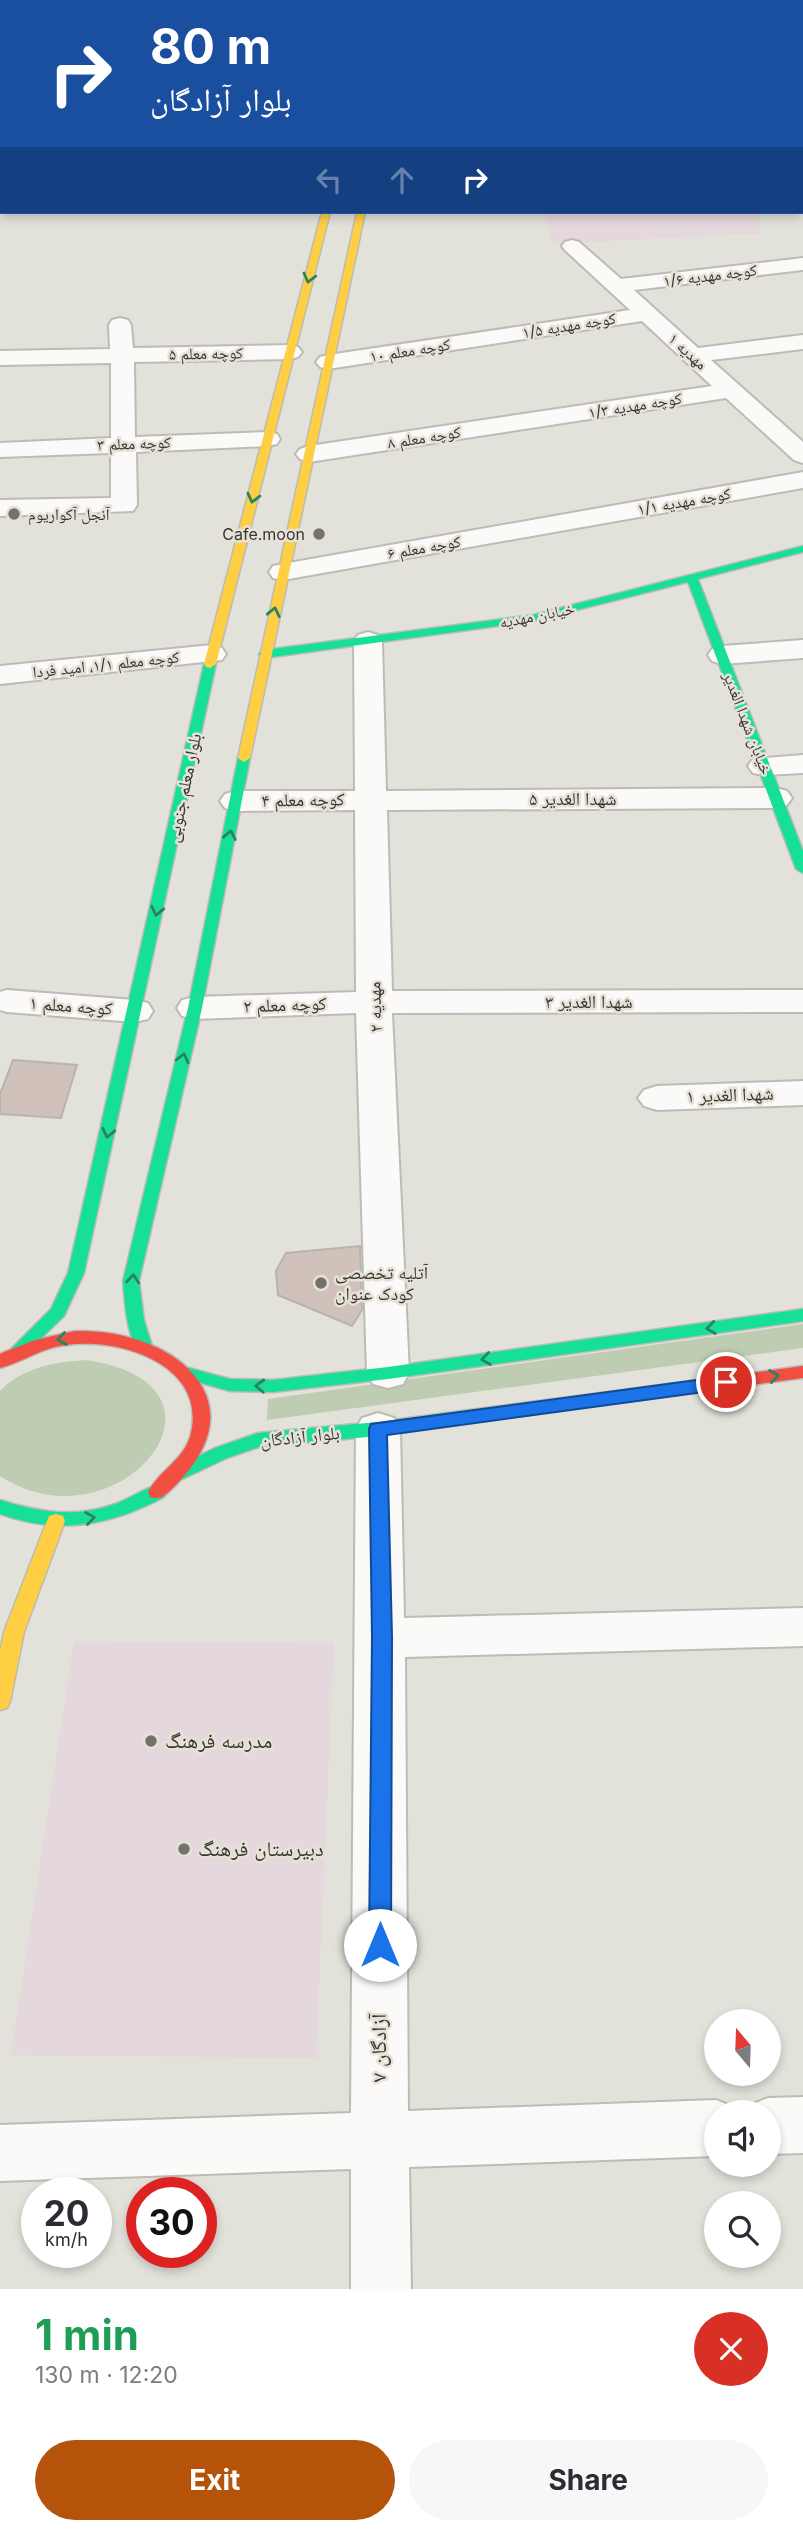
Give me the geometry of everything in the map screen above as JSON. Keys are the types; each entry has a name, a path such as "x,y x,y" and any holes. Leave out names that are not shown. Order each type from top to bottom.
{"main road":[{"name":"بلوار معلم جنوبی","path":"20,1349 58,1312 76,1273 135,1011 172,867 212,654 326,214"},
{"path":"143,1346 135,1320 131,1281 195,1008 265,654 361,214"},
{"name":"خیابان مهدیه","path":"265,654 533,618 803,549"},
{"name":"خیابان شهدا الغدیر","path":"692,577 803,869"},
{"path":"201,867 223,867"},
{"path":"185,1373 230,1385 273,1386 388,1373 803,1315"},
{"path":"0,1362 20,1349 58,1338 97,1335 143,1346 165,1356 185,1373 201,1402 202,1431 193,1454 178,1474 155,1494 128,1508 99,1517 56,1521 14,1514 0,1507"},
{"name":"بلوار آزادگان","path":"178,1474 221,1453 258,1440 378,1429 803,1372"},
{"path":"0,1702 14,1632 56,1521"}],"street":[{"name":"مهدیه ۱","path":"572,246 803,455"},
{"name":"کوچه مهدیه ۱/۶","path":"617,286 803,264"},
{"name":"کوچه مهدیه ۱/۵","path":"491,337 647,314"},
{"path":"0,508 122,514 120,326"},
{"name":"کوچه معلم ۱۰","path":"328,362 491,337"},
{"path":"693,355 803,342"},
{"name":"کوچه معلم ۵","path":"0,358 290,352"},
{"name":"کوچه مهدیه ۱/۳","path":"539,419 731,390"},
{"name":"کوچه معلم ۸","path":"309,454 539,419"},
{"path":"775,429 803,425"},
{"name":"کوچه معلم ۳","path":"0,450 268,439"},
{"name":"کوچه مهدیه ۱/۱","path":"564,522 803,480"},
{"name":"کوچه معلم ۶","path":"283,572 564,522"},
{"name":"مهدیه ۲","path":"368,641 374,1002 388,1373"},
{"path":"722,655 803,649"},
{"name":"کوچه معلم ۱/۱، امید فردا","path":"0,675 212,654"},
{"path":"764,766 803,764"},
{"name":"شهدا الغدیر ۵","path":"371,800 776,798"},
{"name":"کوچه معلم ۴","path":"236,801 371,800"},
{"name":"کوچه معلم ۱","path":"7,1001 135,1011"},
{"name":"شهدا الغدیر ۳","path":"374,1002 803,1001"},
{"name":"کوچه معلم ۲","path":"195,1008 374,1002"},
{"name":"شهدا الغدیر ۱","path":"657,1098 803,1093"},
{"name":"آزادگان ۷","path":"378,1429 382,1637 379,2140 381,2289"},
{"path":"382,1637 803,1627"},
{"path":"781,2126 803,2125"},
{"path":"0,2153 704,2128"}],"shaded area":[{"path":"544,214 757,214 762,233 553,244"},
{"name":"دبیرستان فرهنگ","path":"74,1641 334,1643 316,2058 11,2055"}],"green space":[{"path":"803,1324 803,1348 267,1420 268,1399"},
{"path":"86,1360 136,1375 161,1400 164,1428 151,1456 123,1480 87,1494 44,1494 0,1476 0,1391 19,1376 40,1367"}],"building":[{"path":"13,1060 77,1065 61,1118 0,1114 0,1094"},
{"name":"آتلیه تخصصی کودک عنوان","path":"360,1246 362,1310 352,1326 278,1295 276,1271 286,1253"}],"traffic: fast":[{"path":"265,654 533,618 803,549"},
{"path":"692,577 803,869"},
{"path":"20,1349 58,1312 76,1273 210,664"},
{"path":"143,1346 135,1320 131,1281 195,1008 244,758"},
{"path":"185,1373 230,1385 273,1386 388,1373 803,1315"},
{"path":"178,1474 221,1453 258,1440 378,1429 601,1399"},
{"path":"0,1507 40,1519 80,1519 119,1510 157,1492"}],"traffic: slow":[{"path":"210,664 325,214"},
{"path":"244,758 361,214"},
{"path":"0,1702 14,1632 56,1521"}],"traffic: jam":[{"path":"0,1362 42,1344 87,1337 122,1340 153,1351 177,1366 194,1387 201,1411 199,1437 184,1464 157,1492"},
{"path":"601,1399 803,1372"}],"place":[{"name":"آنجل آکواریوم","path":"14,514"},
{"name":"Cafe.moon","path":"319,534"},
{"name":"آتلیه تخصصی کودک عنوان","path":"321,1283"},
{"name":"مدرسه فرهنگ","path":"151,1741"},
{"name":"دبیرستان فرهنگ","path":"184,1849"}],"route":[{"path":"380,1945 382,1637 378,1429 726,1382"}]}
